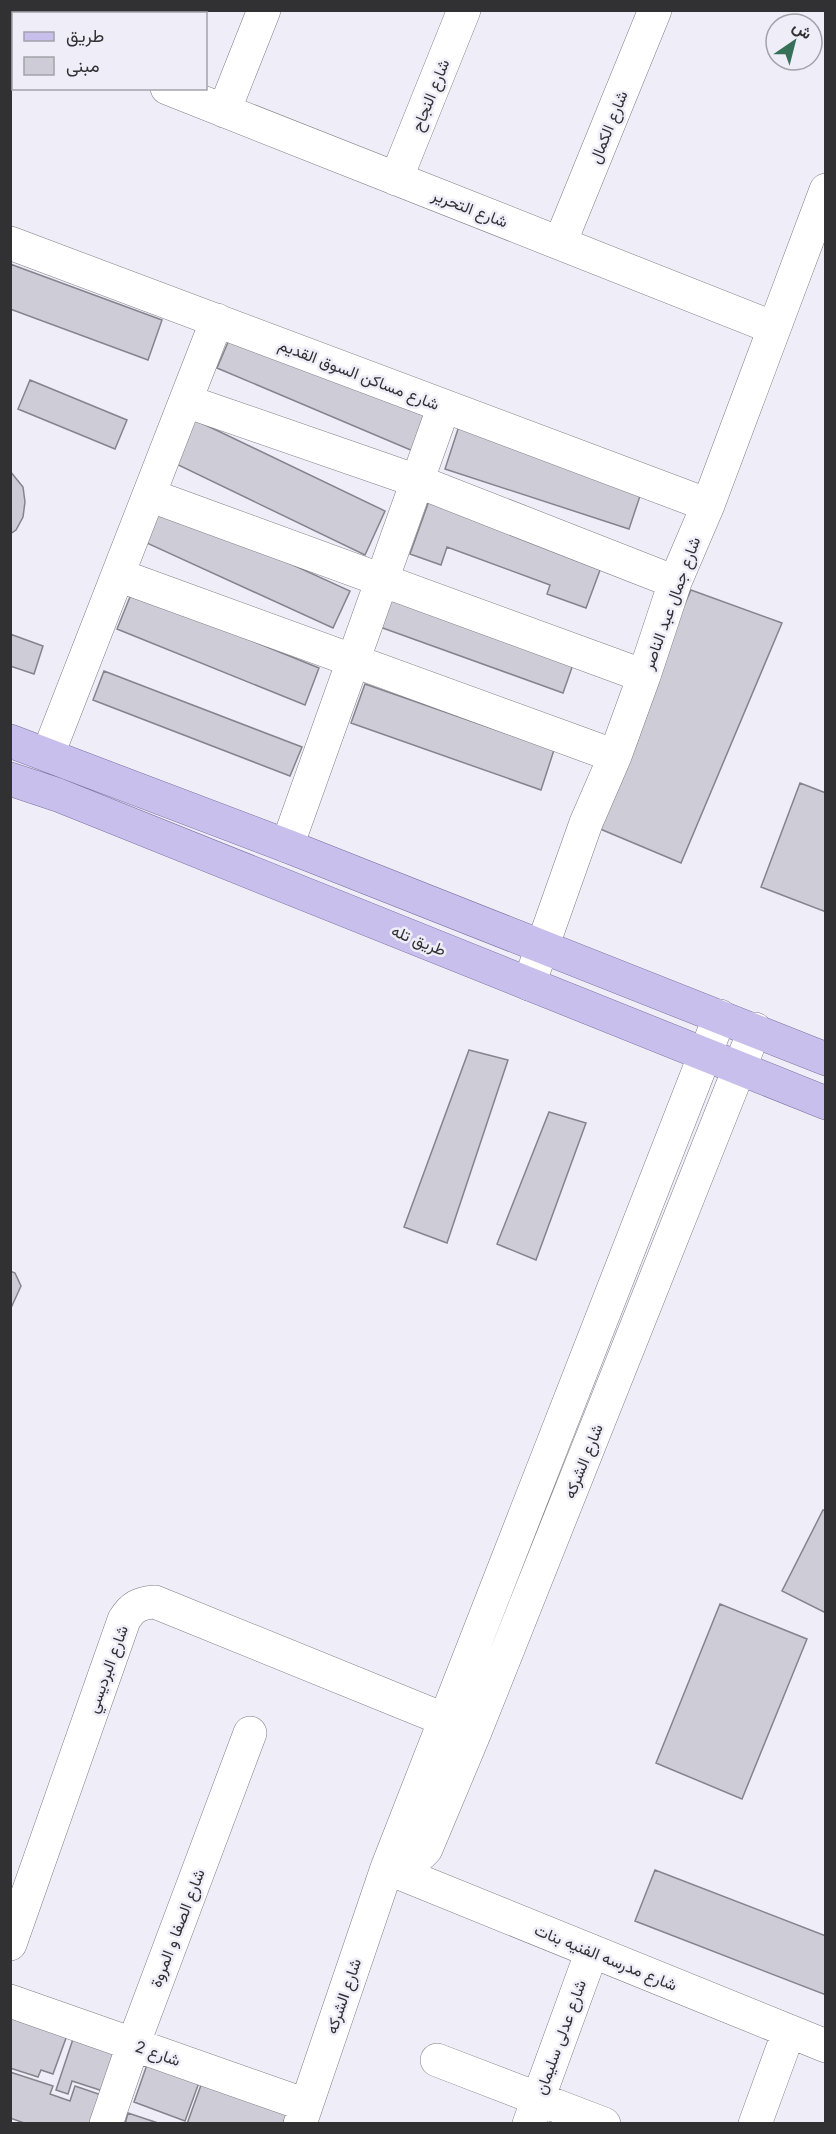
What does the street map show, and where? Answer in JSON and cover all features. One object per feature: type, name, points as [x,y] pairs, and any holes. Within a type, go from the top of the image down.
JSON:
[{"type":"main road","points":[[10,741],[287,846],[755,1029],[825,1059]]},
{"type":"main road","name":"طريق تله","points":[[10,779],[58,795],[825,1103]]},
{"type":"street","points":[[224,111],[264,10]]},
{"type":"street","name":"شارع النجاح","points":[[396,179],[464,10]]},
{"type":"street","name":"شارع الكمال","points":[[561,243],[655,10]]},
{"type":"street","name":"شارع التحرير","points":[[172,90],[774,328]]},
{"type":"street","name":"شارع جمال عبد الناصر","points":[[529,984],[586,823],[615,756],[675,582],[708,505],[825,189]]},
{"type":"street","name":"شارع مساكن السوق القديم","points":[[10,243],[708,505]]},
{"type":"street","points":[[48,754],[217,320]]},
{"type":"street","points":[[186,401],[417,481],[675,582]]},
{"type":"street","points":[[287,846],[444,406]]},
{"type":"street","points":[[149,495],[644,676]]},
{"type":"street","points":[[118,575],[615,756]]},
{"type":"street","name":"شارع الشركه","points":[[303,2114],[387,1868],[720,1016]]},
{"type":"street","name":"شارع الشركه","points":[[387,1868],[401,1867],[415,1861],[426,1849],[475,1732],[755,1029]]},
{"type":"street","name":"شارع البرديسي","points":[[10,1944],[124,1620],[130,1610],[141,1603],[154,1602],[475,1732]]},
{"type":"street","name":"شارع الصفا و المروة","points":[[106,2124],[133,2045],[250,1733]]},
{"type":"street","name":"شارع مدرسه الفنيه بنات","points":[[387,1868],[825,2046]]},
{"type":"street","name":"شارع عدلى سليمان","points":[[534,2110],[592,1951]]},
{"type":"street","name":"شارع 2","points":[[10,2001],[133,2045],[303,2114]]},
{"type":"street","points":[[755,2124],[789,2031]]},
{"type":"street","points":[[437,2060],[534,2110],[604,2124]]},
{"type":"building","points":[[10,264],[162,320],[148,360],[10,309]]},
{"type":"building","points":[[232,333],[428,415],[413,451],[217,368]]},
{"type":"building","points":[[30,380],[127,420],[115,449],[18,409]]},
{"type":"building","points":[[191,418],[385,511],[365,555],[170,461]]},
{"type":"building","points":[[459,426],[643,487],[629,529],[445,469]]},
{"type":"building","points":[[10,471],[23,487],[25,502],[23,517],[16,530],[10,534]]},
{"type":"building","points":[[430,498],[603,562],[586,608],[547,594],[550,585],[447,547],[441,565],[410,554]]},
{"type":"building","points":[[155,502],[350,591],[333,628],[138,539]]},
{"type":"building","points":[[691,590],[782,623],[681,863],[586,823]]},
{"type":"building","points":[[393,591],[576,656],[563,693],[380,627]]},
{"type":"building","points":[[132,592],[319,668],[305,705],[117,629]]},
{"type":"building","points":[[10,634],[43,646],[34,674],[10,666]]},
{"type":"building","points":[[104,671],[302,747],[290,776],[93,700]]},
{"type":"building","points":[[365,684],[554,750],[541,790],[351,723]]},
{"type":"building","points":[[800,783],[826,793],[826,912],[761,887]]},
{"type":"building","points":[[469,1050],[508,1060],[447,1243],[404,1227]]},
{"type":"building","points":[[549,1112],[586,1123],[536,1260],[497,1244]]},
{"type":"building","points":[[10,1271],[15,1273],[21,1286],[11,1308]]},
{"type":"building","points":[[823,1510],[826,1511],[826,1613],[782,1591]]},
{"type":"building","points":[[720,1604],[807,1639],[742,1799],[656,1763]]},
{"type":"building","points":[[655,1870],[826,1936],[826,1995],[635,1921]]},
{"type":"building","points":[[10,2006],[70,2027],[53,2074],[41,2070],[38,2077],[10,2068]]},
{"type":"building","points":[[75,2033],[123,2049],[109,2093],[72,2081],[68,2094],[56,2090]]},
{"type":"building","points":[[149,2059],[201,2077],[185,2121],[134,2102]]},
{"type":"building","points":[[10,2072],[53,2086],[50,2094],[70,2101],[75,2086],[110,2098],[101,2124],[27,2124],[10,2118]]},
{"type":"building","points":[[205,2074],[290,2105],[283,2124],[187,2124]]},
{"type":"building","points":[[128,2113],[161,2124],[125,2124]]}]
